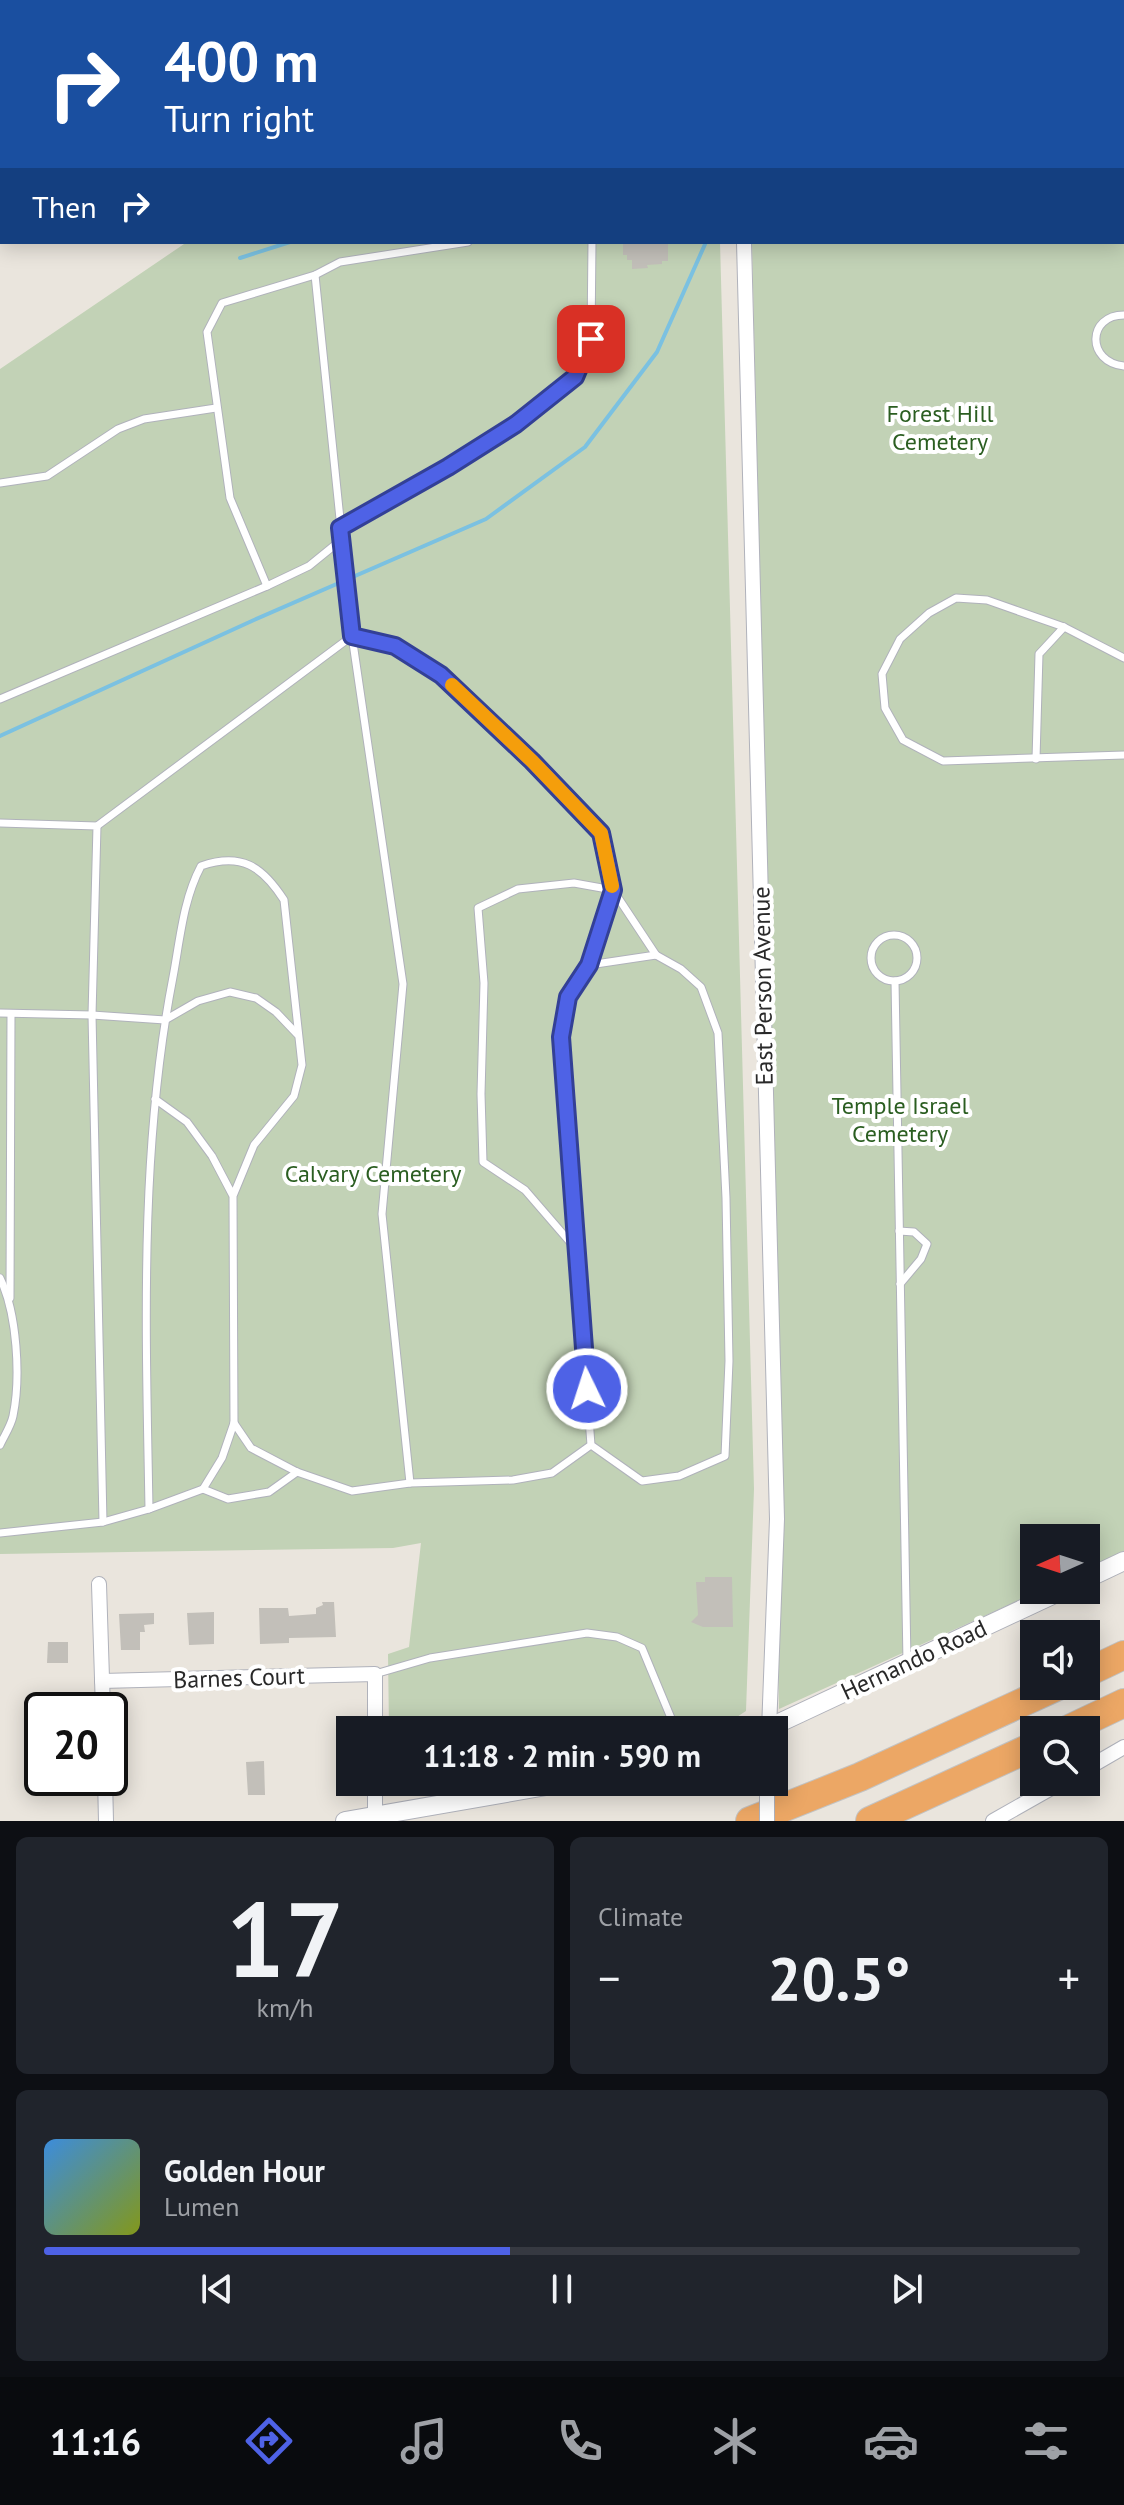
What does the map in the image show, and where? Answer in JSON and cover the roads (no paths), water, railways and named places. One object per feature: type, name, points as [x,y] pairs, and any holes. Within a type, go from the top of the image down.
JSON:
[{"type":"highway","points":[[1100,1666],[1124,1655]]},
{"type":"highway","points":[[750,1821],[860,1777],[1028,1700]]},
{"type":"highway","points":[[1097,1716],[1124,1703]]},
{"type":"highway","points":[[870,1821],[1020,1752]]},
{"type":"street","name":"East Person Avenue","points":[[744,244],[777,1519],[769,1716]]},
{"type":"street","points":[[1100,1572],[1124,1561]]},
{"type":"street","points":[[99,1584],[102,1692]]},
{"type":"street","name":"Hernando Road","points":[[788,1720],[1033,1604]]},
{"type":"street","points":[[375,1674],[375,1716]]},
{"type":"street","name":"Barnes Court","points":[[102,1681],[375,1674]]},
{"type":"street","points":[[1100,1761],[1124,1747]]},
{"type":"street","points":[[105,1796],[106,1821]]},
{"type":"street","points":[[375,1796],[375,1818]]},
{"type":"street","points":[[345,1821],[494,1796]]},
{"type":"street","points":[[767,1796],[767,1821]]},
{"type":"street","points":[[993,1821],[1037,1796]]},
{"type":"lane","points":[[267,586],[230,498],[207,332],[222,303],[315,275],[340,262],[455,244]]},
{"type":"lane","points":[[340,528],[448,467],[516,424],[575,377],[591,339],[592,244]]},
{"type":"lane","points":[[315,275],[347,601],[403,984],[382,1214],[410,1483]]},
{"type":"lane","points":[[1124,315],[1112,316],[1104,321],[1095,339],[1104,359],[1111,364],[1124,366]]},
{"type":"lane","points":[[0,483],[47,476],[118,429],[144,419],[216,408]]},
{"type":"lane","points":[[1,697],[267,586],[309,566],[341,540]]},
{"type":"lane","points":[[1124,658],[1064,627],[987,600],[956,598],[929,613],[900,639],[882,674],[885,708],[903,740],[943,761],[1124,755]]},
{"type":"lane","points":[[1036,759],[1039,654],[1064,627]]},
{"type":"lane","points":[[0,823],[97,826],[352,636],[395,646],[441,675],[532,761],[601,833],[613,890],[656,955],[681,969],[701,987],[718,1033],[726,1198],[729,1361],[725,1456],[679,1476],[642,1481],[591,1445]]},
{"type":"lane","points":[[97,826],[92,1015],[103,1522]]},
{"type":"lane","points":[[0,1533],[103,1522],[149,1509],[203,1489],[222,1458],[234,1423],[233,1196],[254,1145],[294,1096],[302,1065],[284,900],[269,878],[245,863],[223,858],[201,866],[191,886],[165,1020],[155,1099],[147,1272],[149,1509]]},
{"type":"lane","points":[[577,1251],[525,1190],[483,1162],[484,983],[478,908],[518,889],[574,883],[613,890]]},
{"type":"lane","points":[[591,1445],[561,1037],[568,997],[589,965],[613,890]]},
{"type":"lane","points":[[893,934],[911,942],[917,956],[909,975],[895,981],[880,976],[871,962],[871,954],[878,940],[893,934]]},
{"type":"lane","points":[[589,965],[656,955]]},
{"type":"lane","points":[[895,981],[907,1663]]},
{"type":"lane","points":[[0,1013],[165,1020],[198,1001],[230,992],[256,998],[276,1012],[299,1035]]},
{"type":"lane","points":[[0,1445],[13,1418],[16,1356],[10,1298],[11,1014]]},
{"type":"lane","points":[[155,1099],[187,1122],[212,1156],[233,1196]]},
{"type":"lane","points":[[899,1231],[914,1232],[927,1244],[921,1259],[900,1284]]},
{"type":"lane","points":[[0,1278],[10,1298]]},
{"type":"lane","points":[[234,1423],[251,1448],[297,1472],[352,1491],[410,1483],[513,1480],[552,1473],[591,1445]]},
{"type":"lane","points":[[203,1489],[228,1499],[269,1492],[297,1472]]},
{"type":"lane","points":[[375,1674],[430,1658],[587,1633],[617,1637],[642,1648],[670,1716]]},
{"type":"waterway","points":[[240,258],[284,244]]},
{"type":"waterway","points":[[0,736],[486,519],[585,447],[657,352],[705,244]]},
{"type":"park label","name":"Forest Hill Cemetery","points":[[940,428]]},
{"type":"park label","name":"Temple Israel Cemetery","points":[[900,1120]]},
{"type":"park label","name":"Calvary Cemetery","points":[[373,1174]]}]
